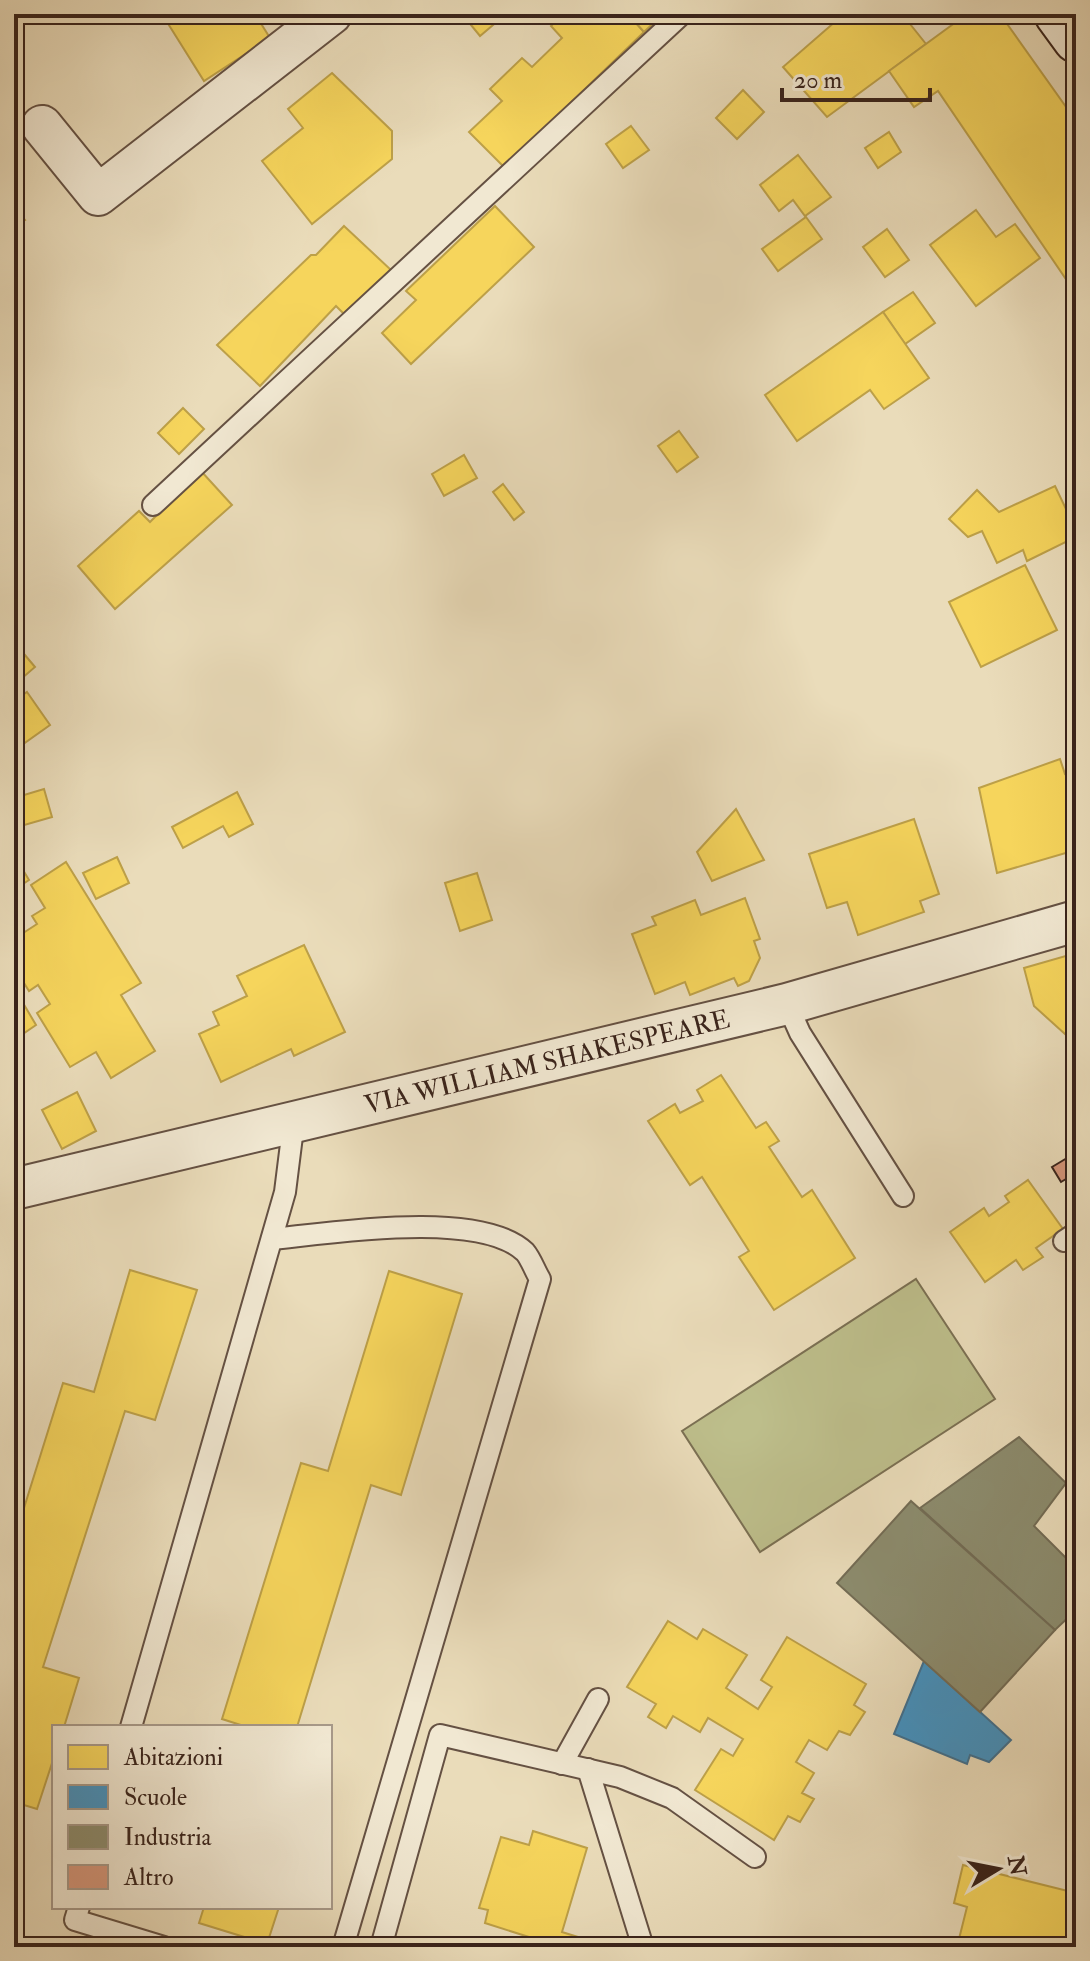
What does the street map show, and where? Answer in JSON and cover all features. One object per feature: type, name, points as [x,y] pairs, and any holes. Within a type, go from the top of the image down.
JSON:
[{"type":"street","points":[[42,126],[98,195],[331,14]]},
{"type":"street","points":[[1057,14],[1076,40]]},
{"type":"street","name":"VIA WILLIAM SHAKESPEARE","points":[[14,1189],[787,1004],[1076,921]]},
{"type":"lane","points":[[153,505],[682,14]]},
{"type":"lane","points":[[787,1004],[800,1033],[903,1196]]},
{"type":"lane","points":[[132,1725],[285,1192],[294,1120]]},
{"type":"lane","points":[[272,1239],[450,1226],[491,1234],[525,1253],[540,1279],[343,1947]]},
{"type":"lane","points":[[562,1764],[598,1699]]},
{"type":"lane","points":[[381,1947],[440,1735],[620,1777],[672,1798],[755,1857]]},
{"type":"lane","points":[[588,1769],[643,1947]]},
{"type":"lane","points":[[78,1909],[75,1920],[164,1947]]},
{"type":"green space","points":[[916,1279],[995,1399],[760,1552],[682,1431]]},
{"type":"building: Abitazioni","points":[[162,14],[255,14],[270,38],[204,81]]},
{"type":"building: Abitazioni","points":[[462,14],[506,14],[480,36]]},
{"type":"building: Abitazioni","points":[[563,14],[628,14],[644,32],[504,167],[469,132],[502,101],[490,89],[522,58],[532,67],[562,38],[551,26]]},
{"type":"building: Abitazioni","points":[[628,14],[663,14],[644,32]]},
{"type":"building: Abitazioni","points":[[844,14],[902,14],[926,44],[827,117],[783,67]]},
{"type":"building: Abitazioni","points":[[967,14],[1000,14],[1076,121],[1076,294],[938,91],[914,107],[889,71]]},
{"type":"building: Abitazioni","points":[[332,73],[392,131],[392,159],[312,224],[262,161],[303,128],[288,109]]},
{"type":"building: Abitazioni","points":[[743,90],[764,112],[737,139],[716,118]]},
{"type":"building: Abitazioni","points":[[631,126],[649,150],[623,168],[606,144]]},
{"type":"building: Abitazioni","points":[[889,132],[901,152],[878,168],[865,148]]},
{"type":"building: Abitazioni","points":[[798,155],[831,197],[805,216],[793,200],[779,211],[760,185]]},
{"type":"building: Abitazioni","points":[[495,206],[534,247],[411,364],[382,333],[416,300],[406,291]]},
{"type":"building: Abitazioni","points":[[14,207],[25,220],[14,227]]},
{"type":"building: Abitazioni","points":[[976,210],[996,237],[1015,224],[1040,258],[976,306],[930,245]]},
{"type":"building: Abitazioni","points":[[806,217],[822,239],[778,271],[762,249]]},
{"type":"building: Abitazioni","points":[[344,226],[391,270],[347,317],[336,306],[260,386],[217,345]]},
{"type":"building: Abitazioni","points":[[887,229],[909,260],[885,277],[863,247]]},
{"type":"building: Abitazioni","points":[[913,292],[935,323],[905,344],[883,312]]},
{"type":"building: Abitazioni","points":[[883,312],[929,378],[884,409],[870,390],[797,441],[765,395]]},
{"type":"building: Abitazioni","points":[[183,408],[204,429],[179,454],[158,433]]},
{"type":"building: Abitazioni","points":[[679,431],[698,457],[677,472],[658,446]]},
{"type":"building: Abitazioni","points":[[464,455],[477,478],[444,496],[432,474]]},
{"type":"building: Abitazioni","points":[[201,471],[232,505],[115,609],[78,566],[139,511],[150,522]]},
{"type":"building: Abitazioni","points":[[503,484],[524,512],[514,520],[493,492]]},
{"type":"building: Abitazioni","points":[[1055,486],[1076,530],[1076,537],[1027,561],[1023,550],[997,563],[982,531],[968,537],[949,519],[977,490],[999,512]]},
{"type":"building: Abitazioni","points":[[1025,565],[1057,630],[981,667],[949,602]]},
{"type":"building: Abitazioni","points":[[14,642],[35,667],[14,685]]},
{"type":"building: Abitazioni","points":[[27,692],[50,725],[19,747],[14,739],[14,701]]},
{"type":"building: Abitazioni","points":[[1060,759],[1065,774],[1076,771],[1076,850],[997,873],[979,788]]},
{"type":"building: Abitazioni","points":[[44,789],[52,817],[14,828],[14,798]]},
{"type":"building: Abitazioni","points":[[237,792],[253,824],[229,837],[223,826],[183,848],[172,827]]},
{"type":"building: Abitazioni","points":[[736,809],[764,860],[712,881],[697,852]]},
{"type":"building: Abitazioni","points":[[914,819],[939,894],[920,901],[924,912],[858,935],[847,902],[827,908],[809,854]]},
{"type":"building: Abitazioni","points":[[14,855],[29,880],[14,890]]},
{"type":"building: Abitazioni","points":[[117,857],[129,883],[96,899],[83,873]]},
{"type":"building: Abitazioni","points":[[66,862],[141,983],[121,995],[155,1051],[111,1078],[96,1052],[70,1067],[37,1013],[50,1004],[38,985],[29,991],[14,967],[14,939],[37,924],[32,916],[45,908],[31,885]]},
{"type":"building: Abitazioni","points":[[477,873],[492,920],[460,931],[445,883]]},
{"type":"building: Abitazioni","points":[[745,898],[760,939],[754,941],[760,958],[749,981],[738,986],[734,978],[690,995],[685,982],[655,994],[632,934],[656,925],[652,917],[695,900],[701,915]]},
{"type":"building: Abitazioni","points":[[304,945],[345,1032],[294,1056],[291,1049],[221,1082],[199,1034],[219,1025],[213,1012],[247,996],[237,976]]},
{"type":"building: Abitazioni","points":[[1076,953],[1076,1044],[1034,1006],[1024,968]]},
{"type":"building: Abitazioni","points":[[14,992],[36,1025],[14,1040]]},
{"type":"building: Abitazioni","points":[[721,1075],[756,1128],[766,1122],[779,1141],[769,1147],[802,1197],[812,1190],[855,1258],[774,1310],[739,1257],[749,1251],[702,1177],[690,1185],[648,1121],[675,1104],[680,1113],[703,1101],[697,1090]]},
{"type":"building: Abitazioni","points":[[77,1092],[96,1131],[62,1149],[42,1110]]},
{"type":"building: Abitazioni","points":[[1028,1180],[1063,1229],[1036,1248],[1043,1257],[1023,1270],[1016,1260],[985,1282],[950,1232],[984,1208],[989,1216],[1009,1202],[1005,1196]]},
{"type":"building: Abitazioni","points":[[130,1270],[197,1290],[155,1420],[125,1411],[43,1667],[79,1678],[65,1725],[52,1725],[52,1763],[37,1809],[14,1802],[14,1540],[63,1383],[94,1392]]},
{"type":"building: Abitazioni","points":[[389,1271],[462,1294],[401,1495],[371,1485],[298,1725],[241,1725],[222,1719],[301,1463],[328,1471]]},
{"type":"building: Abitazioni","points":[[668,1621],[697,1639],[703,1629],[747,1655],[726,1688],[758,1709],[772,1687],[761,1680],[787,1637],[866,1684],[854,1705],[865,1712],[850,1735],[839,1731],[827,1750],[809,1740],[796,1762],[814,1773],[802,1793],[814,1799],[800,1822],[788,1816],[774,1840],[695,1790],[721,1749],[733,1756],[743,1739],[708,1718],[700,1732],[673,1716],[666,1728],[648,1717],[656,1704],[627,1687]]},
{"type":"building: Abitazioni","points":[[533,1831],[587,1848],[562,1932],[610,1947],[530,1947],[532,1938],[485,1923],[488,1910],[479,1908],[501,1837],[529,1845]]},
{"type":"building: Abitazioni","points":[[963,1865],[1076,1893],[1076,1947],[957,1947],[967,1907],[954,1903]]},
{"type":"building: Abitazioni","points":[[203,1909],[278,1909],[267,1944],[199,1923]]},
{"type":"building: Scuole","points":[[924,1661],[1011,1740],[989,1762],[970,1755],[967,1764],[894,1734]]},
{"type":"building: Industria","points":[[1019,1437],[1066,1483],[1034,1526],[1076,1568],[1076,1610],[1055,1630],[920,1508]]},
{"type":"building: Industria","points":[[911,1501],[1055,1630],[980,1712],[837,1583]]},
{"type":"building: Altro","points":[[1067,1158],[1076,1173],[1061,1182],[1052,1167]]}]
